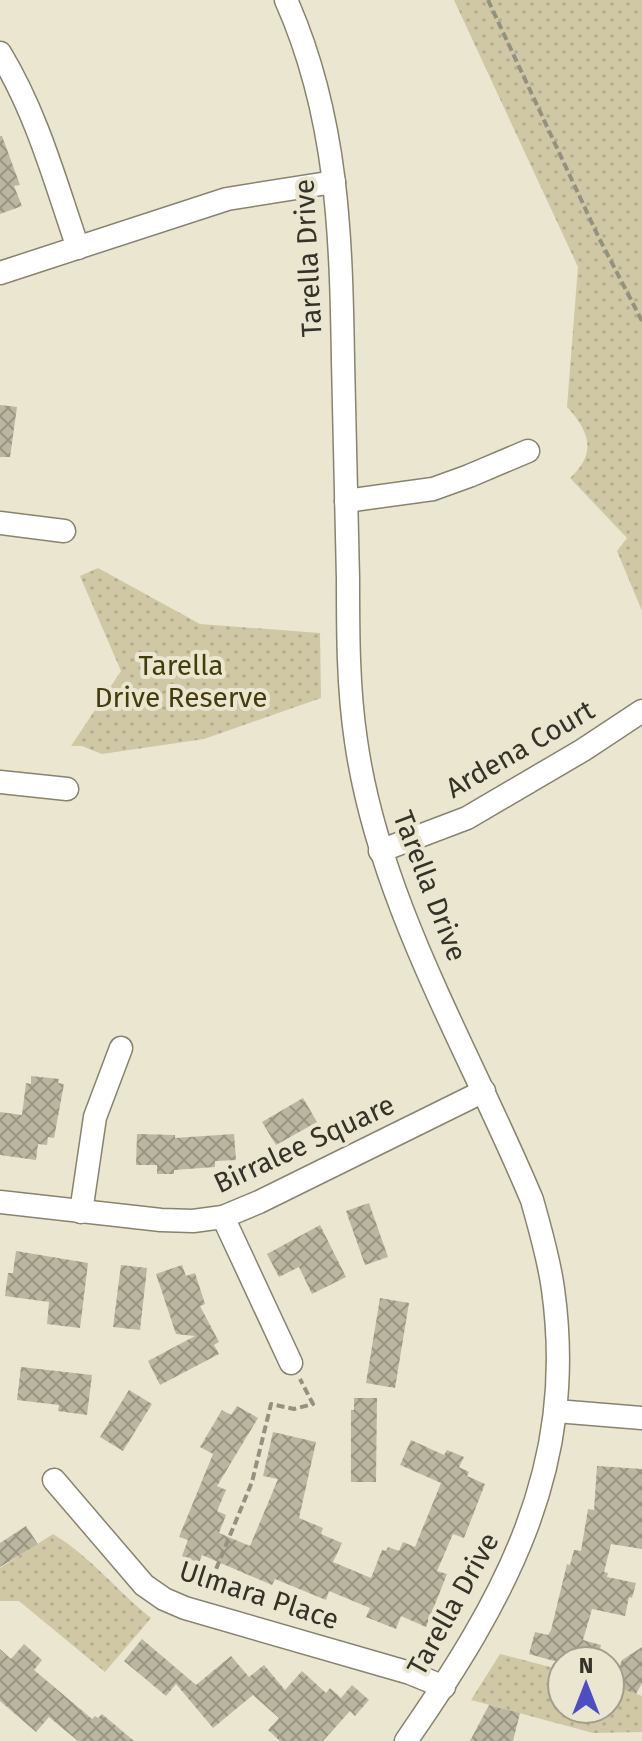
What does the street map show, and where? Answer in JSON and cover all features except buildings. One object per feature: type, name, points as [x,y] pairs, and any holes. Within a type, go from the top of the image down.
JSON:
[{"type":"street","name":"Tarella Drive","points":[[286,0],[319,96],[329,138],[334,182],[343,327],[349,653],[355,739],[364,791],[380,851],[406,918],[532,1200],[546,1250],[558,1326],[556,1411],[549,1458],[524,1538],[487,1617],[406,1741]]},
{"type":"street","points":[[0,53],[41,132],[78,248]]},
{"type":"street","points":[[0,273],[227,199],[334,182]]},
{"type":"street","points":[[346,501],[433,489],[528,451]]},
{"type":"street","points":[[0,523],[64,531]]},
{"type":"street","name":"Ardena Court","points":[[380,851],[467,818],[583,750],[642,711]]},
{"type":"street","points":[[0,782],[67,789]]},
{"type":"street","points":[[81,1212],[95,1117],[121,1048]]},
{"type":"street","name":"Birralee Square","points":[[0,1202],[161,1220],[193,1221],[223,1217],[484,1091]]},
{"type":"street","points":[[223,1217],[291,1363]]},
{"type":"street","points":[[556,1411],[642,1418]]},
{"type":"street","name":"Ulmara Place","points":[[54,1480],[144,1585],[164,1599],[410,1673],[444,1687]]},
{"type":"path","points":[[488,0],[598,236],[642,321]]},
{"type":"path","points":[[213,1616],[219,1595],[206,1591],[252,1482],[271,1404],[294,1409],[313,1404],[291,1363]]},
{"type":"green space","points":[[454,0],[642,0],[642,611],[617,551],[627,538],[570,478],[579,469],[587,451],[581,425],[567,407],[578,267]]},
{"type":"green space","name":"Tarella Drive Reserve","points":[[98,568],[200,624],[320,633],[321,698],[204,739],[102,754],[82,746],[71,746],[121,671],[80,576]]},
{"type":"green space","points":[[53,1534],[80,1553],[151,1618],[105,1672],[19,1601],[0,1601],[0,1568]]},
{"type":"green space","points":[[500,1654],[546,1666],[546,1720],[471,1700]]},
{"type":"green space","points":[[626,1690],[642,1696],[642,1732],[593,1733],[563,1725],[626,1725]]}]
